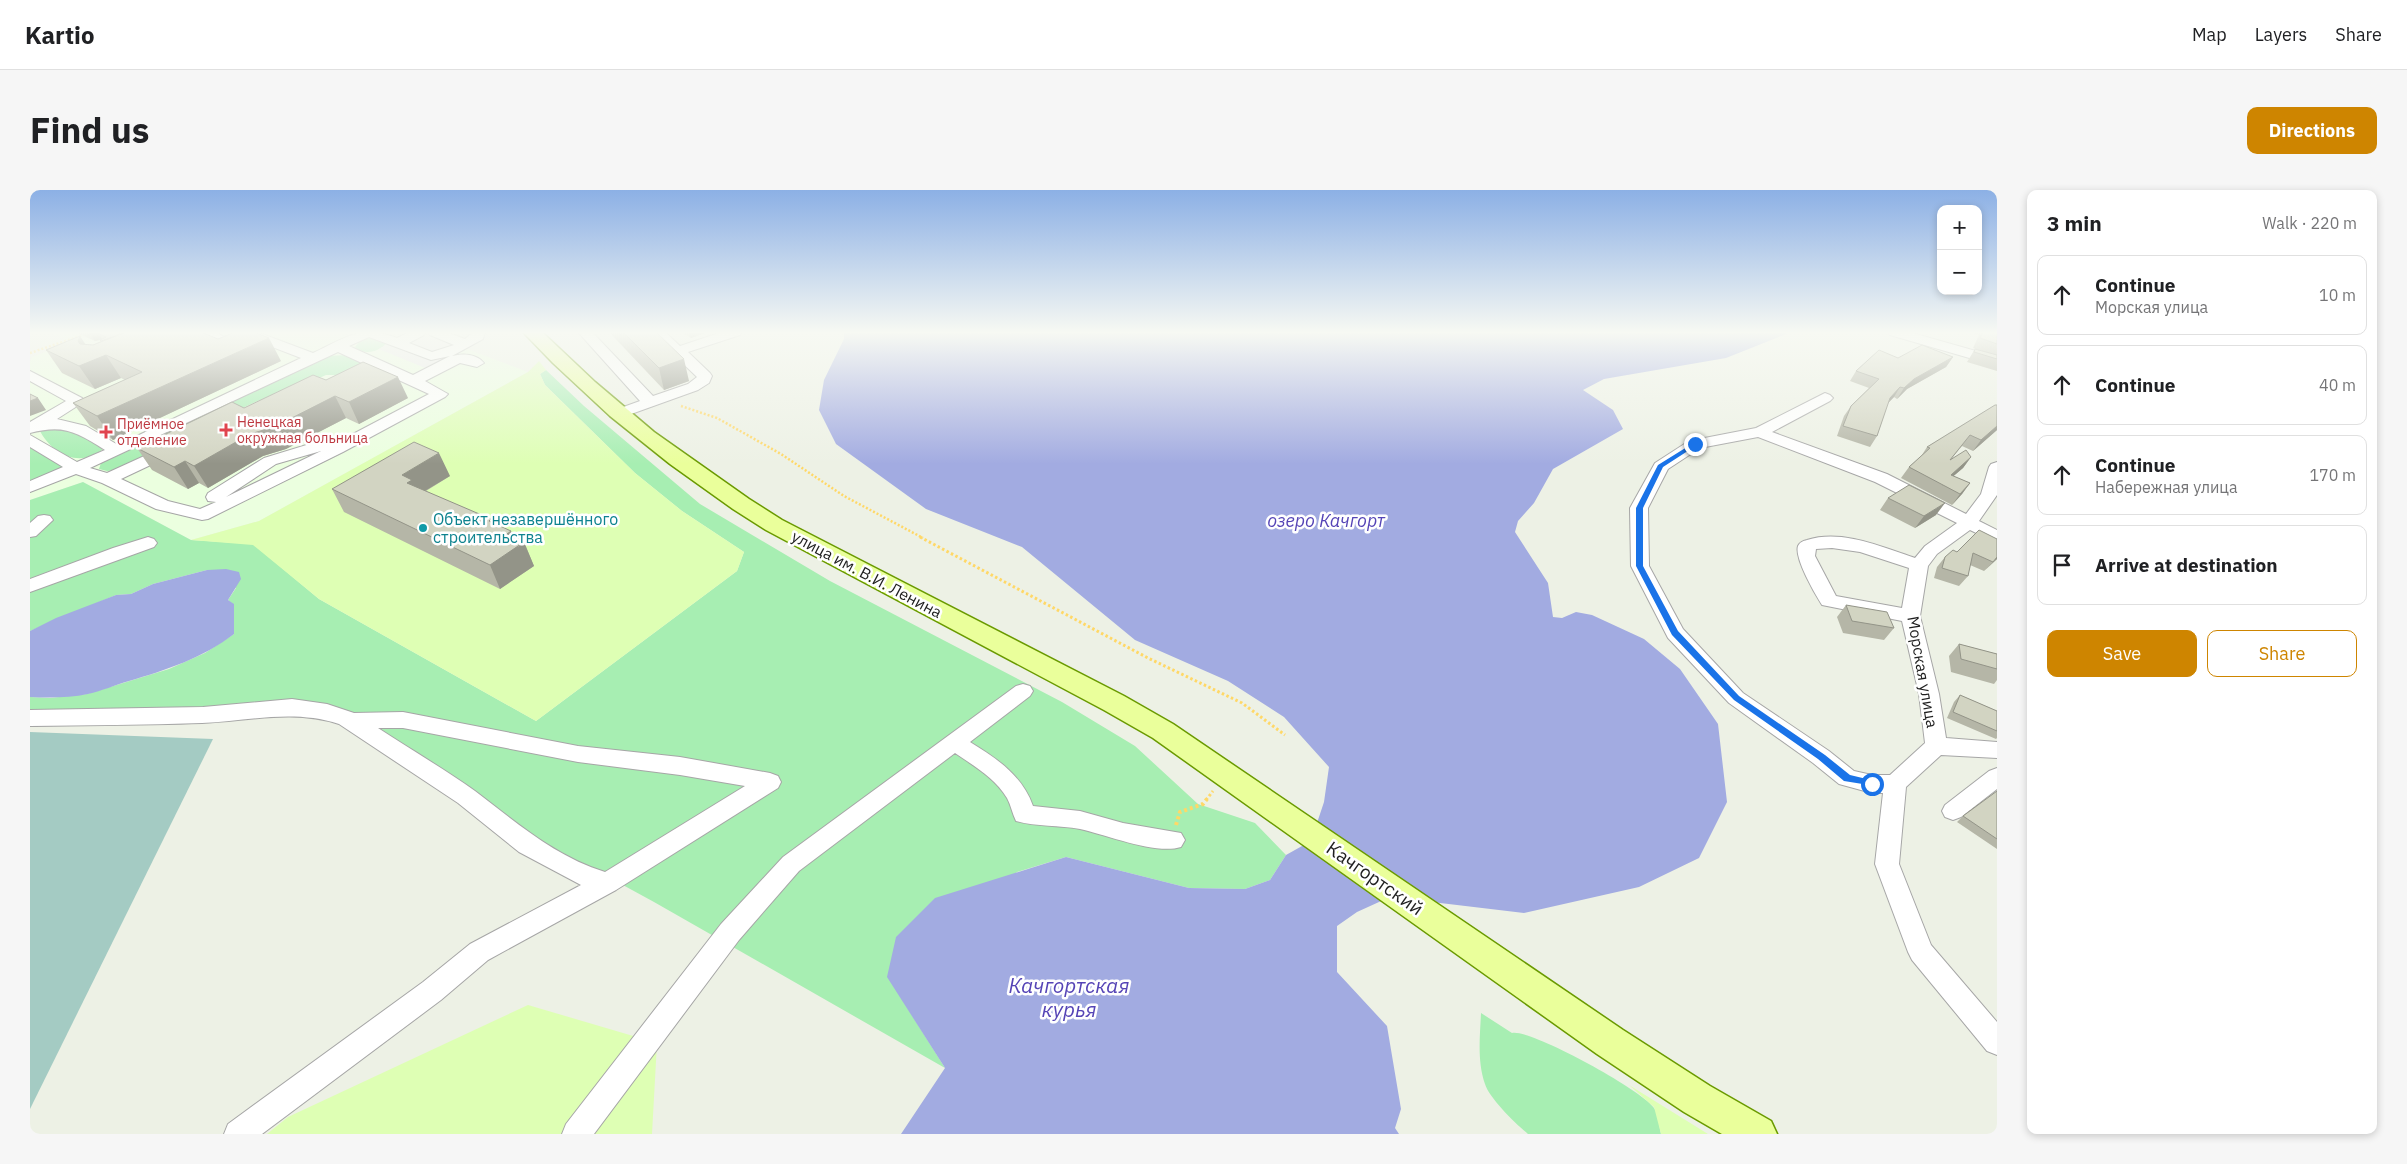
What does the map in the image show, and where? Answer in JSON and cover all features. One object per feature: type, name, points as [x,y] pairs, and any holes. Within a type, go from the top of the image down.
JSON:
[{"type":"main road","name":"улица им. В.И. Ленина","points":[[580,376],[645,436],[714,488],[774,525],[1114,702],[1164,731],[1224,781]]},
{"type":"main road","name":"Качгортский","points":[[1224,781],[1520,978],[1610,1042],[1698,1099],[1758,1134]]},
{"type":"street","points":[[30,428],[77,401],[32,376]]},
{"type":"street","points":[[30,487],[116,451],[274,376]]},
{"type":"street","points":[[30,440],[76,469],[108,479],[162,506],[186,512],[227,490],[245,476],[270,461],[369,432],[440,394],[403,376]]},
{"type":"street","points":[[413,381],[423,376]]},
{"type":"street","points":[[626,376],[650,402]]},
{"type":"street","points":[[620,413],[693,387],[704,380],[705,376]]},
{"type":"street","points":[[1825,398],[1760,432],[1695,444],[1661,466],[1639,508],[1640,566],[1675,633],[1736,698],[1821,757],[1847,778],[1872,784],[1895,784],[1887,864],[1921,952],[1997,1042]]},
{"type":"street","points":[[30,428],[55,422],[70,424],[116,451]]},
{"type":"street","points":[[1760,432],[1882,479],[1946,509],[1969,524],[1997,537]]},
{"type":"street","points":[[108,479],[180,445]]},
{"type":"street","points":[[1910,616],[1829,602],[1806,556],[1807,546],[1814,542],[1840,543],[1919,565],[1931,550],[1969,524],[1989,494],[1997,467]]},
{"type":"street","points":[[30,532],[44,520]]},
{"type":"street","points":[[30,586],[148,543]]},
{"type":"street","name":"Морская улица","points":[[1895,784],[1936,746],[1929,694],[1910,616],[1919,565]]},
{"type":"street","points":[[576,1134],[730,932],[791,864],[1023,692]]},
{"type":"street","points":[[30,718],[204,715],[292,707],[328,712],[350,721],[466,797],[527,845],[582,875],[608,883]]},
{"type":"street","points":[[238,1134],[432,991],[479,952],[608,883],[770,782],[680,766],[578,754],[403,720],[350,721]]},
{"type":"street","points":[[954,742],[998,770],[1020,796],[1024,814],[1080,820],[1122,832],[1173,840]]},
{"type":"street","points":[[1936,746],[1997,750]]},
{"type":"street","points":[[1953,811],[1997,777]]},
{"type":"path","points":[[650,402],[681,406],[717,418],[781,454],[861,505],[992,573],[1148,658],[1242,703],[1285,735]]},
{"type":"path","points":[[1173,840],[1180,812],[1203,804],[1224,781]]},
{"type":"shaded area","name":"Ненецкая окружная больница","points":[[30,376],[521,376],[259,521],[191,540],[83,482],[30,500]]},
{"type":"shaded area","points":[[285,376],[324,376],[275,398],[260,400],[227,415],[215,409]]},
{"type":"shaded area","points":[[541,376],[552,376],[584,406],[700,504],[830,581],[1062,702],[1135,746],[1198,804],[1255,823],[1286,855],[1270,880],[1245,889],[1189,888],[1066,857],[1017,872],[888,977],[945,1068],[654,902],[588,866],[546,847],[329,705],[120,713],[81,709],[30,713],[30,697],[50,698],[87,694],[169,669],[205,653],[234,634],[234,605],[228,600],[236,588],[207,570],[153,584],[131,594],[116,595],[30,631],[30,500],[83,482],[191,540],[253,544],[319,599],[536,721],[737,571],[744,552],[682,511],[635,473],[545,385]]},
{"type":"shaded area","points":[[203,413],[216,420],[116,470],[107,471],[99,469],[101,463]]},
{"type":"shaded area","points":[[63,425],[102,447],[102,450],[84,458],[75,458],[59,452],[45,439],[40,431]]},
{"type":"shaded area","points":[[30,446],[64,468],[30,482]]},
{"type":"shaded area","points":[[30,732],[213,739],[30,1109]]},
{"type":"shaded area","points":[[1481,1013],[1512,1033],[1523,1034],[1562,1050],[1630,1088],[1654,1108],[1658,1117],[1661,1134],[1528,1134],[1497,1103],[1485,1084],[1480,1057]]},
{"type":"sand","points":[[521,376],[541,376],[545,385],[635,473],[682,511],[744,552],[737,571],[536,721],[319,599],[253,545],[191,540],[259,521]]},
{"type":"sand","points":[[528,1005],[657,1043],[652,1134],[267,1134],[288,1117]]},
{"type":"sand","points":[[1629,1085],[1708,1134],[1661,1134],[1654,1107]]},
{"type":"water","name":"озеро Качгорт","points":[[826,376],[1621,376],[1604,379],[1583,390],[1613,410],[1623,429],[1553,469],[1534,503],[1518,521],[1515,532],[1548,583],[1553,617],[1562,618],[1576,612],[1592,615],[1644,639],[1680,669],[1718,724],[1727,802],[1699,858],[1639,887],[1524,913],[1390,897],[1357,912],[1337,926],[1337,972],[1387,1026],[1401,1109],[1395,1128],[1399,1134],[901,1134],[945,1068],[887,977],[896,937],[935,898],[1066,857],[1189,888],[1245,889],[1270,880],[1286,855],[1311,841],[1324,802],[1329,767],[1284,717],[1228,681],[1135,640],[1022,547],[926,509],[836,444],[819,410]]},
{"type":"water","points":[[226,569],[239,572],[241,579],[228,600],[234,604],[234,634],[210,650],[170,668],[93,693],[52,698],[30,697],[30,631],[56,618],[116,595],[131,594],[153,584],[207,570]]},
{"type":"building","points":[[133,376],[185,376],[97,416],[73,403]]},
{"type":"building","points":[[311,376],[326,380],[334,376],[398,377],[349,402],[335,396],[274,427],[250,434],[194,466],[185,461],[174,467],[137,448],[232,402],[244,408]]},
{"type":"building","points":[[1871,376],[1919,376],[1904,388],[1900,387],[1890,398],[1877,436],[1843,426],[1851,406],[1879,379]]},
{"type":"building","points":[[30,394],[38,398],[30,401]]},
{"type":"building","points":[[1997,405],[1997,426],[1981,440],[1970,435],[1950,460],[1966,450],[1971,457],[1951,475],[1970,483],[1960,494],[1909,467],[1930,448],[1927,447]]},
{"type":"building","points":[[414,442],[439,453],[402,475],[412,480],[407,483],[491,519],[489,521],[511,531],[507,534],[524,542],[490,565],[332,489]]},
{"type":"building","points":[[1909,485],[1945,503],[1924,516],[1888,498]]},
{"type":"building","points":[[1979,530],[1997,539],[1997,557],[1993,562],[1973,553],[1968,576],[1942,568],[1945,557],[1953,550],[1957,552]]},
{"type":"building","points":[[1846,605],[1887,612],[1894,628],[1852,621]]},
{"type":"building","points":[[1959,644],[1997,654],[1997,669],[1961,659]]},
{"type":"building","points":[[1960,695],[1997,711],[1997,731],[1953,712]]},
{"type":"building","points":[[1997,791],[1997,839],[1963,816]]},
{"type":"place","name":"Ненецкая окружная больница","points":[[226,430]]},
{"type":"place","name":"Приёмное отделение","points":[[106,432]]},
{"type":"place","name":"Объект незавершённого строительства","points":[[423,528]]},
{"type":"route","points":[[1695,444],[1661,466],[1639,508],[1640,566],[1675,633],[1736,698],[1821,757],[1847,778],[1872,784]]},
{"type":"water label","name":"Качгортская курья","points":[[1069,998]]}]
